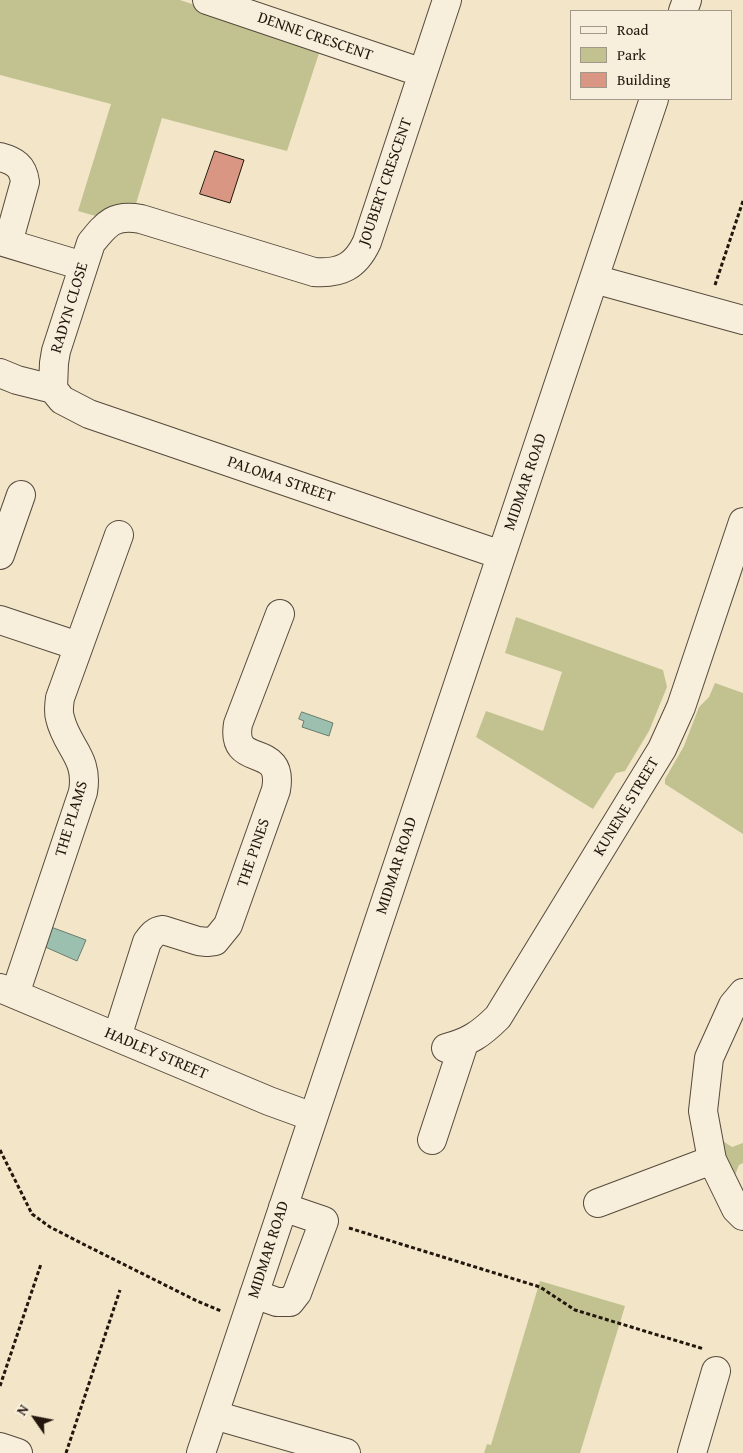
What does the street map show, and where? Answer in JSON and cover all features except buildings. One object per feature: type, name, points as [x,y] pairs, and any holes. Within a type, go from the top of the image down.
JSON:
[{"type":"street","name":"DENNE CRESCENT","points":[[207,0],[423,73]]},
{"type":"street","name":"JOUBERT CRESCENT","points":[[111,222],[125,216],[141,219],[314,272],[327,273],[339,271],[350,265],[357,259],[367,242],[447,0]]},
{"type":"street","name":"MIDMAR ROAD","points":[[201,1453],[654,100]]},
{"type":"street","points":[[0,157],[12,160],[20,167],[24,174],[25,182],[4,242],[83,266]]},
{"type":"street","name":"RADYN CLOSE","points":[[58,394],[54,363],[56,351],[91,243],[111,222]]},
{"type":"street","points":[[594,279],[743,320]]},
{"type":"street","name":"PALOMA STREET","points":[[0,373],[58,394],[89,414],[501,555]]},
{"type":"street","points":[[0,556],[21,495]]},
{"type":"street","name":"KUNENE STREET","points":[[432,1140],[455,1045],[486,1029],[498,1017],[662,749],[681,707],[743,522]]},
{"type":"street","name":"THE PLAMS","points":[[7,991],[83,792],[86,778],[82,763],[60,719],[60,698],[119,535]]},
{"type":"street","name":"THE PINES","points":[[118,1037],[147,942],[152,935],[163,930],[198,941],[215,941],[228,925],[276,790],[278,779],[277,770],[272,763],[250,753],[242,747],[238,741],[237,733],[238,724],[280,614]]},
{"type":"street","points":[[0,620],[78,646]]},
{"type":"street","name":"HADLEY STREET","points":[[7,991],[314,1117]]},
{"type":"street","points":[[743,993],[733,1005],[709,1058],[703,1111],[712,1160],[736,1209],[743,1216]]},
{"type":"street","points":[[598,1203],[712,1160]]},
{"type":"street","points":[[254,1294],[277,1302],[290,1302],[297,1293],[324,1221],[283,1206]]},
{"type":"street","points":[[692,1453],[711,1360]]},
{"type":"street","points":[[214,1415],[346,1453]]},
{"type":"street","points":[[0,1447],[18,1453]]},
{"type":"path","points":[[707,310],[743,201]]},
{"type":"path","points":[[0,1150],[32,1214],[50,1227],[197,1301],[245,1321]]},
{"type":"path","points":[[324,1221],[540,1287],[575,1310],[711,1360]]},
{"type":"path","points":[[0,1386],[41,1264]]},
{"type":"path","points":[[66,1453],[120,1290]]},
{"type":"green space","points":[[0,0],[180,0],[321,47],[287,151],[162,118],[135,207],[99,217],[78,211],[111,104],[0,75]]},
{"type":"green space","points":[[516,617],[663,670],[667,687],[649,731],[625,771],[616,773],[593,809],[476,737],[486,711],[543,731],[562,672],[505,653]]},
{"type":"green space","points":[[715,683],[743,693],[743,834],[665,784],[665,779],[684,746],[699,707],[709,697]]},
{"type":"green space","points":[[723,1141],[732,1147],[743,1143],[743,1163],[739,1165],[735,1175],[728,1177],[717,1143]]},
{"type":"green space","points":[[540,1281],[625,1306],[580,1453],[484,1453],[487,1444],[491,1445]]},
{"type":"shaded area","points":[[302,712],[333,723],[329,736],[302,727],[304,721],[299,719]]},
{"type":"shaded area","points":[[51,927],[86,940],[77,961],[43,946]]}]
